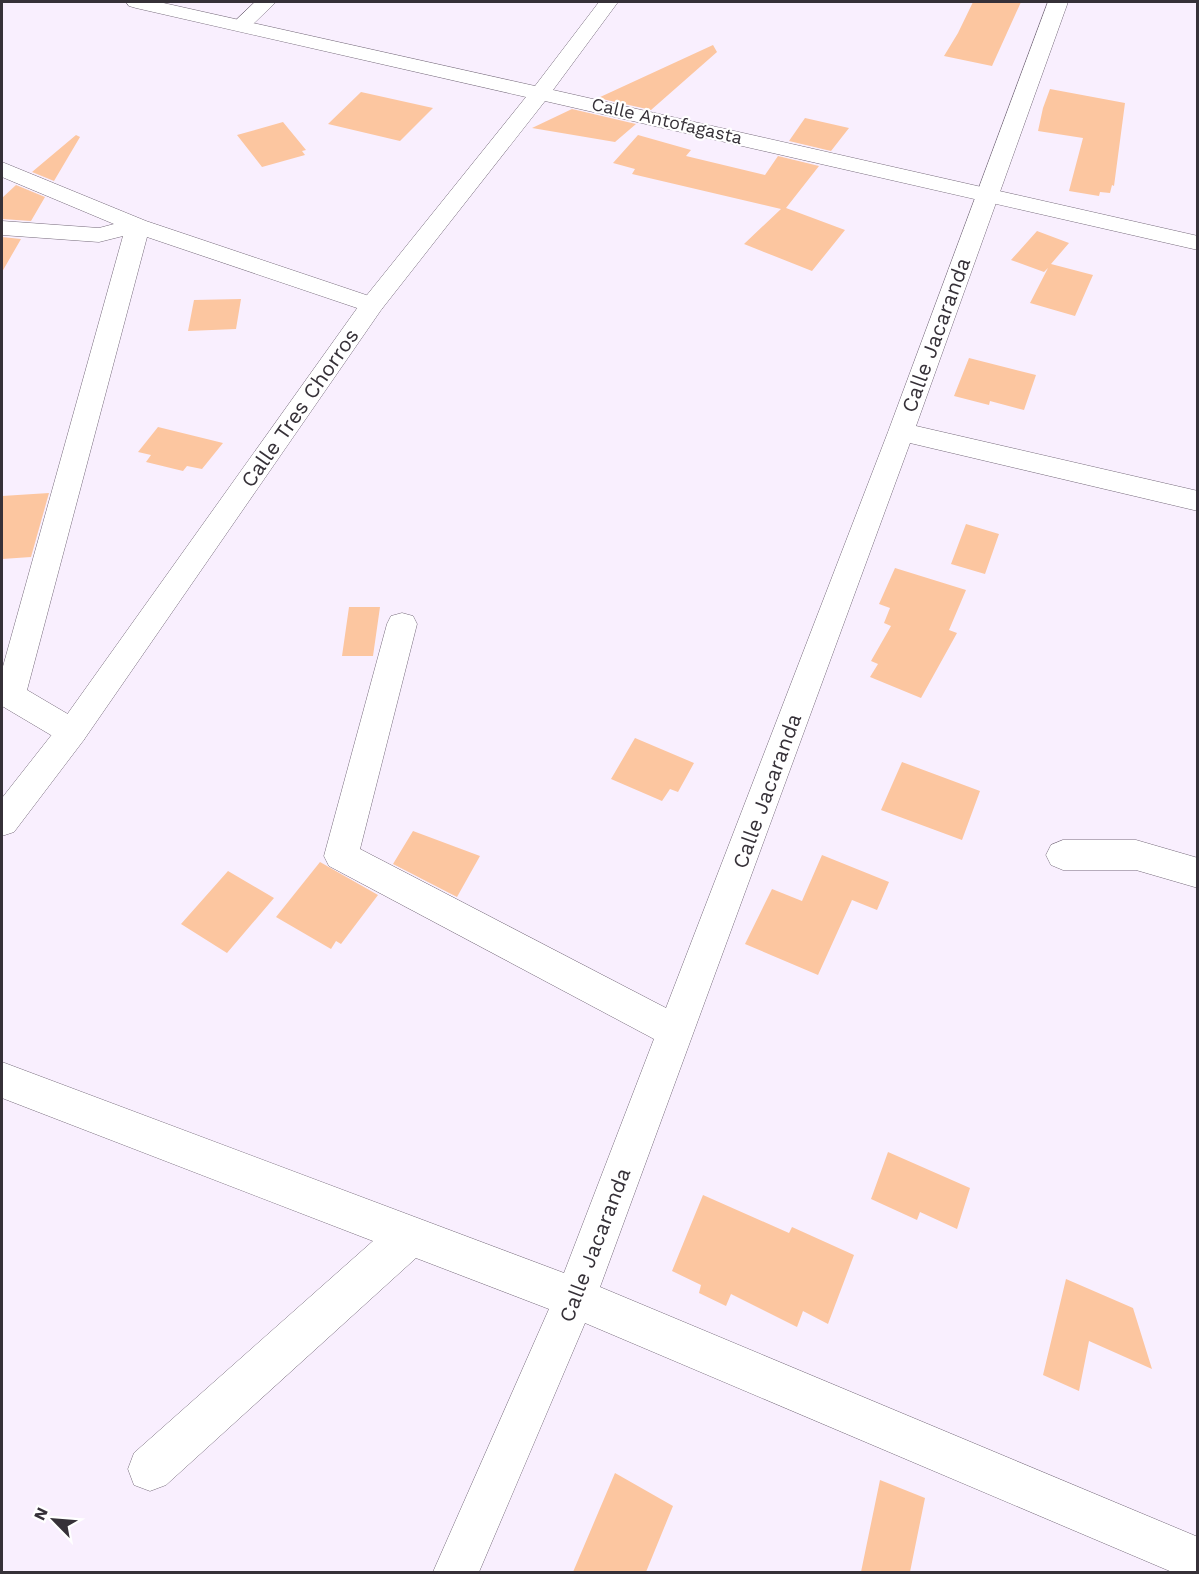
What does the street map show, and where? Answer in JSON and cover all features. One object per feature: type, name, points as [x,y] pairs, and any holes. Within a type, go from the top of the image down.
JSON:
[{"type":"street","name":"Calle Antofagasta","points":[[136,2],[242,24],[1197,243]]},
{"type":"street","points":[[242,24],[266,2]]},
{"type":"street","name":"Calle Tres Chorros","points":[[2,822],[72,732],[372,305],[541,92],[609,2]]},
{"type":"street","name":"Calle Jacaranda","points":[[456,1572],[576,1298],[901,432],[1058,2]]},
{"type":"street","points":[[2,170],[138,226],[372,305]]},
{"type":"street","points":[[2,228],[99,236],[138,226]]},
{"type":"street","points":[[72,732],[6,694],[138,226]]},
{"type":"street","points":[[901,432],[1197,501]]},
{"type":"street","points":[[402,624],[341,856],[676,1032]]},
{"type":"street","points":[[1062,855],[1136,855],[1197,873]]},
{"type":"street","points":[[2,1080],[576,1298],[1188,1562]]},
{"type":"street","points":[[150,1469],[411,1235]]},
{"type":"building","points":[[973,2],[1021,2],[992,66],[944,56]]},
{"type":"building","points":[[713,45],[717,52],[651,110],[598,98]]},
{"type":"building","points":[[1050,89],[1125,103],[1114,186],[1112,185],[1110,193],[1100,192],[1099,196],[1069,191],[1083,138],[1038,131]]},
{"type":"building","points":[[361,92],[433,108],[400,141],[328,124]]},
{"type":"building","points":[[572,109],[636,124],[615,142],[532,128]]},
{"type":"building","points":[[805,118],[849,128],[831,151],[789,141]]},
{"type":"building","points":[[283,122],[306,150],[302,151],[305,155],[262,167],[237,135]]},
{"type":"building","points":[[76,135],[80,137],[54,181],[32,172]]},
{"type":"building","points":[[638,135],[691,150],[686,156],[765,175],[778,156],[819,166],[786,208],[845,230],[812,271],[744,244],[781,209],[632,174],[635,169],[613,163]]},
{"type":"building","points":[[16,185],[45,197],[31,221],[2,219],[2,198]]},
{"type":"building","points":[[1037,231],[1069,243],[1051,264],[1093,275],[1075,316],[1030,303],[1048,268],[1044,272],[1011,260]]},
{"type":"building","points":[[2,237],[21,239],[2,272]]},
{"type":"building","points":[[241,299],[236,329],[188,331],[194,300]]},
{"type":"building","points":[[969,358],[1036,375],[1024,410],[990,401],[989,405],[954,396]]},
{"type":"building","points":[[158,427],[223,443],[202,469],[187,466],[183,471],[146,462],[151,455],[138,452]]},
{"type":"building","points":[[49,493],[31,557],[2,559],[2,496]]},
{"type":"building","points":[[966,524],[999,534],[985,574],[951,564]]},
{"type":"building","points":[[895,568],[966,590],[949,630],[957,633],[921,698],[870,677],[878,664],[871,661],[891,626],[884,623],[890,608],[879,604]]},
{"type":"building","points":[[349,607],[380,607],[373,656],[342,656]]},
{"type":"building","points":[[635,738],[694,763],[678,792],[670,789],[662,801],[611,779]]},
{"type":"building","points":[[902,762],[980,791],[962,840],[881,810]]},
{"type":"building","points":[[413,831],[480,856],[457,897],[393,864]]},
{"type":"building","points":[[822,855],[889,882],[877,910],[852,900],[818,975],[745,944],[772,889],[802,901]]},
{"type":"building","points":[[320,862],[378,895],[341,944],[336,941],[331,949],[276,917]]},
{"type":"building","points":[[228,871],[274,898],[227,953],[181,924]]},
{"type":"building","points":[[888,1152],[970,1188],[957,1229],[920,1212],[917,1220],[871,1199]]},
{"type":"building","points":[[703,1195],[789,1233],[792,1227],[854,1255],[828,1324],[803,1311],[797,1327],[731,1294],[726,1306],[699,1293],[701,1285],[672,1271]]},
{"type":"building","points":[[1066,1279],[1133,1308],[1152,1369],[1089,1341],[1079,1391],[1043,1375]]},
{"type":"building","points":[[615,1473],[673,1506],[646,1572],[573,1572]]},
{"type":"building","points":[[880,1480],[925,1498],[910,1572],[861,1572]]}]
